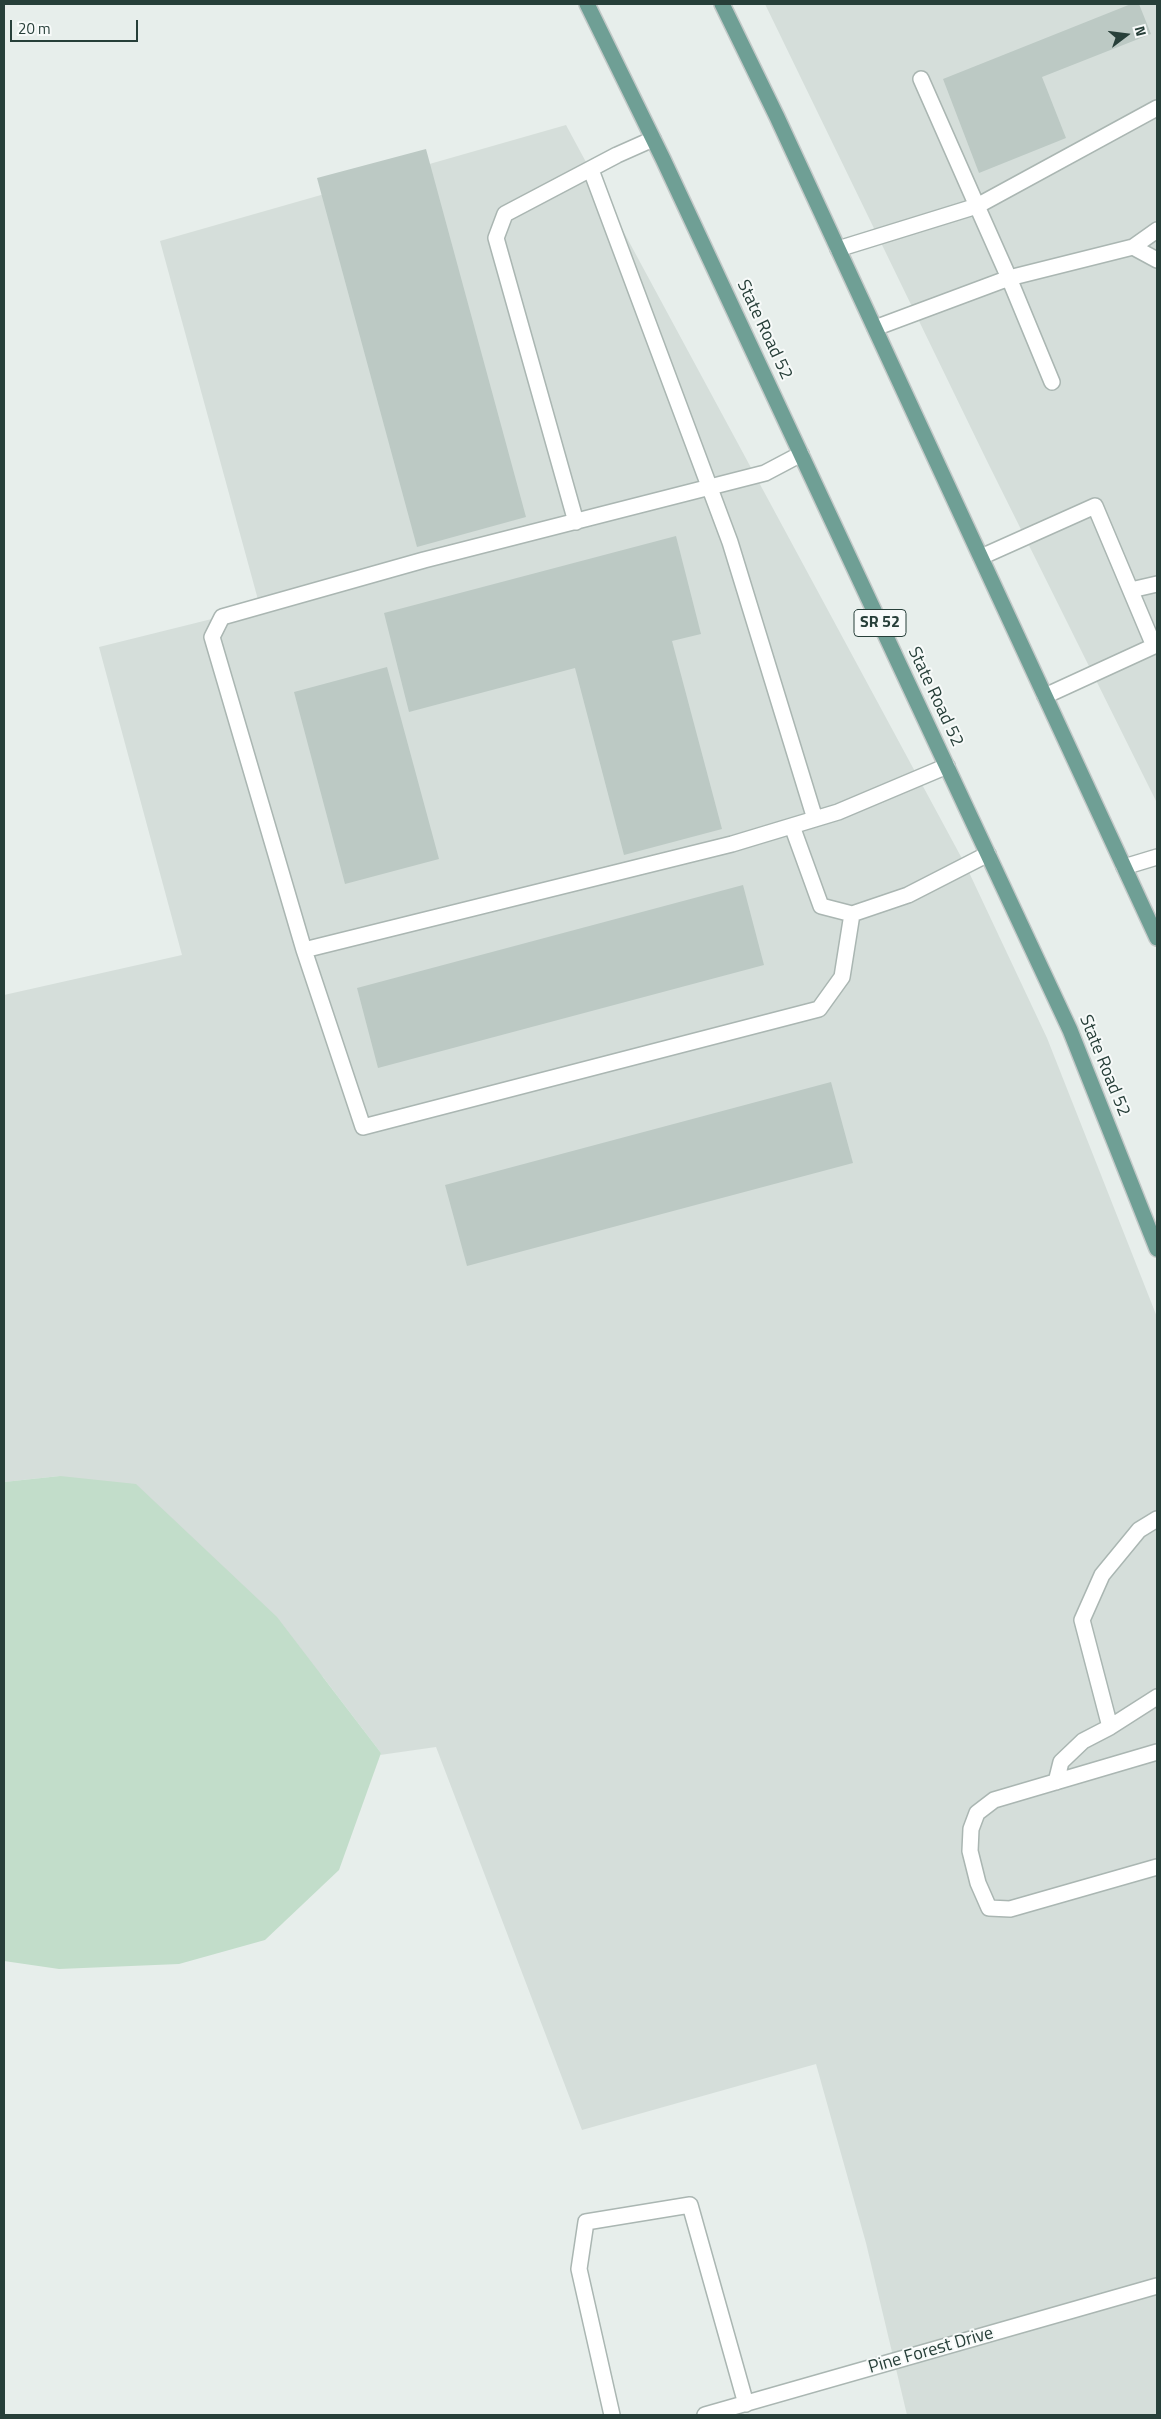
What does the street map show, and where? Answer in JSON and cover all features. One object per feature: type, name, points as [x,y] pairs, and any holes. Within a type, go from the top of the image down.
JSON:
[{"type":"main road","name":"State Road 52","points":[[587,4],[653,139],[1070,1030],[1157,1249]]},
{"type":"main road","points":[[722,4],[875,328],[1157,938]]},
{"type":"street","points":[[921,79],[1009,278],[1052,382]]},
{"type":"street","points":[[838,249],[977,206],[1157,108]]},
{"type":"street","points":[[576,522],[496,238],[504,214],[617,155],[653,139]]},
{"type":"street","points":[[591,170],[730,542],[815,819]]},
{"type":"street","points":[[875,328],[1009,278],[1132,247],[1157,230]]},
{"type":"street","points":[[1132,247],[1157,260]]},
{"type":"street","points":[[801,454],[766,473],[414,563],[222,617],[212,637],[304,950],[363,1127],[819,1009],[842,977],[852,914]]},
{"type":"street","points":[[980,557],[1095,506],[1156,649],[1045,696]]},
{"type":"street","points":[[1131,590],[1157,584]]},
{"type":"street","points":[[304,950],[732,844],[838,812],[946,766]]},
{"type":"street","points":[[792,826],[821,906],[852,914],[908,895],[988,854]]},
{"type":"street","points":[[1124,867],[1157,857]]},
{"type":"street","points":[[1110,1727],[1082,1620],[1102,1575],[1139,1530],[1157,1519]]},
{"type":"street","points":[[1056,1782],[1061,1762],[1083,1741],[1110,1727],[1157,1697]]},
{"type":"street","points":[[1157,1752],[994,1800],[977,1813],[971,1829],[970,1852],[978,1883],[989,1908],[1010,1909],[1157,1867]]},
{"type":"street","points":[[612,2415],[579,2269],[586,2222],[690,2205],[746,2404]]},
{"type":"street","name":"Pine Forest Drive","points":[[706,2415],[1157,2286]]},
{"type":"shaded area","points":[[765,4],[1157,4],[1157,803],[987,461]]},
{"type":"shaded area","points":[[566,125],[966,866],[1047,1038],[1157,1317],[1157,2415],[907,2415],[866,2243],[816,2064],[582,2130],[436,1747],[380,1755],[381,1753],[323,1677],[60,1476],[4,1482],[4,995],[182,955],[99,647],[260,607],[160,241]]},
{"type":"green space","points":[[60,1476],[136,1484],[277,1617],[381,1753],[339,1870],[265,1940],[179,1964],[59,1969],[4,1961],[4,1482]]},
{"type":"building","points":[[1131,4],[1139,4],[1151,34],[1042,77],[1066,138],[979,173],[943,79]]},
{"type":"building","points":[[426,149],[526,517],[417,547],[317,178]]},
{"type":"building","points":[[676,536],[701,634],[672,641],[722,829],[624,855],[575,668],[409,712],[384,613]]},
{"type":"building","points":[[387,667],[439,859],[345,884],[294,692]]},
{"type":"building","points":[[743,885],[764,965],[378,1068],[357,988]]},
{"type":"building","points":[[831,1082],[853,1163],[467,1266],[445,1185]]}]
